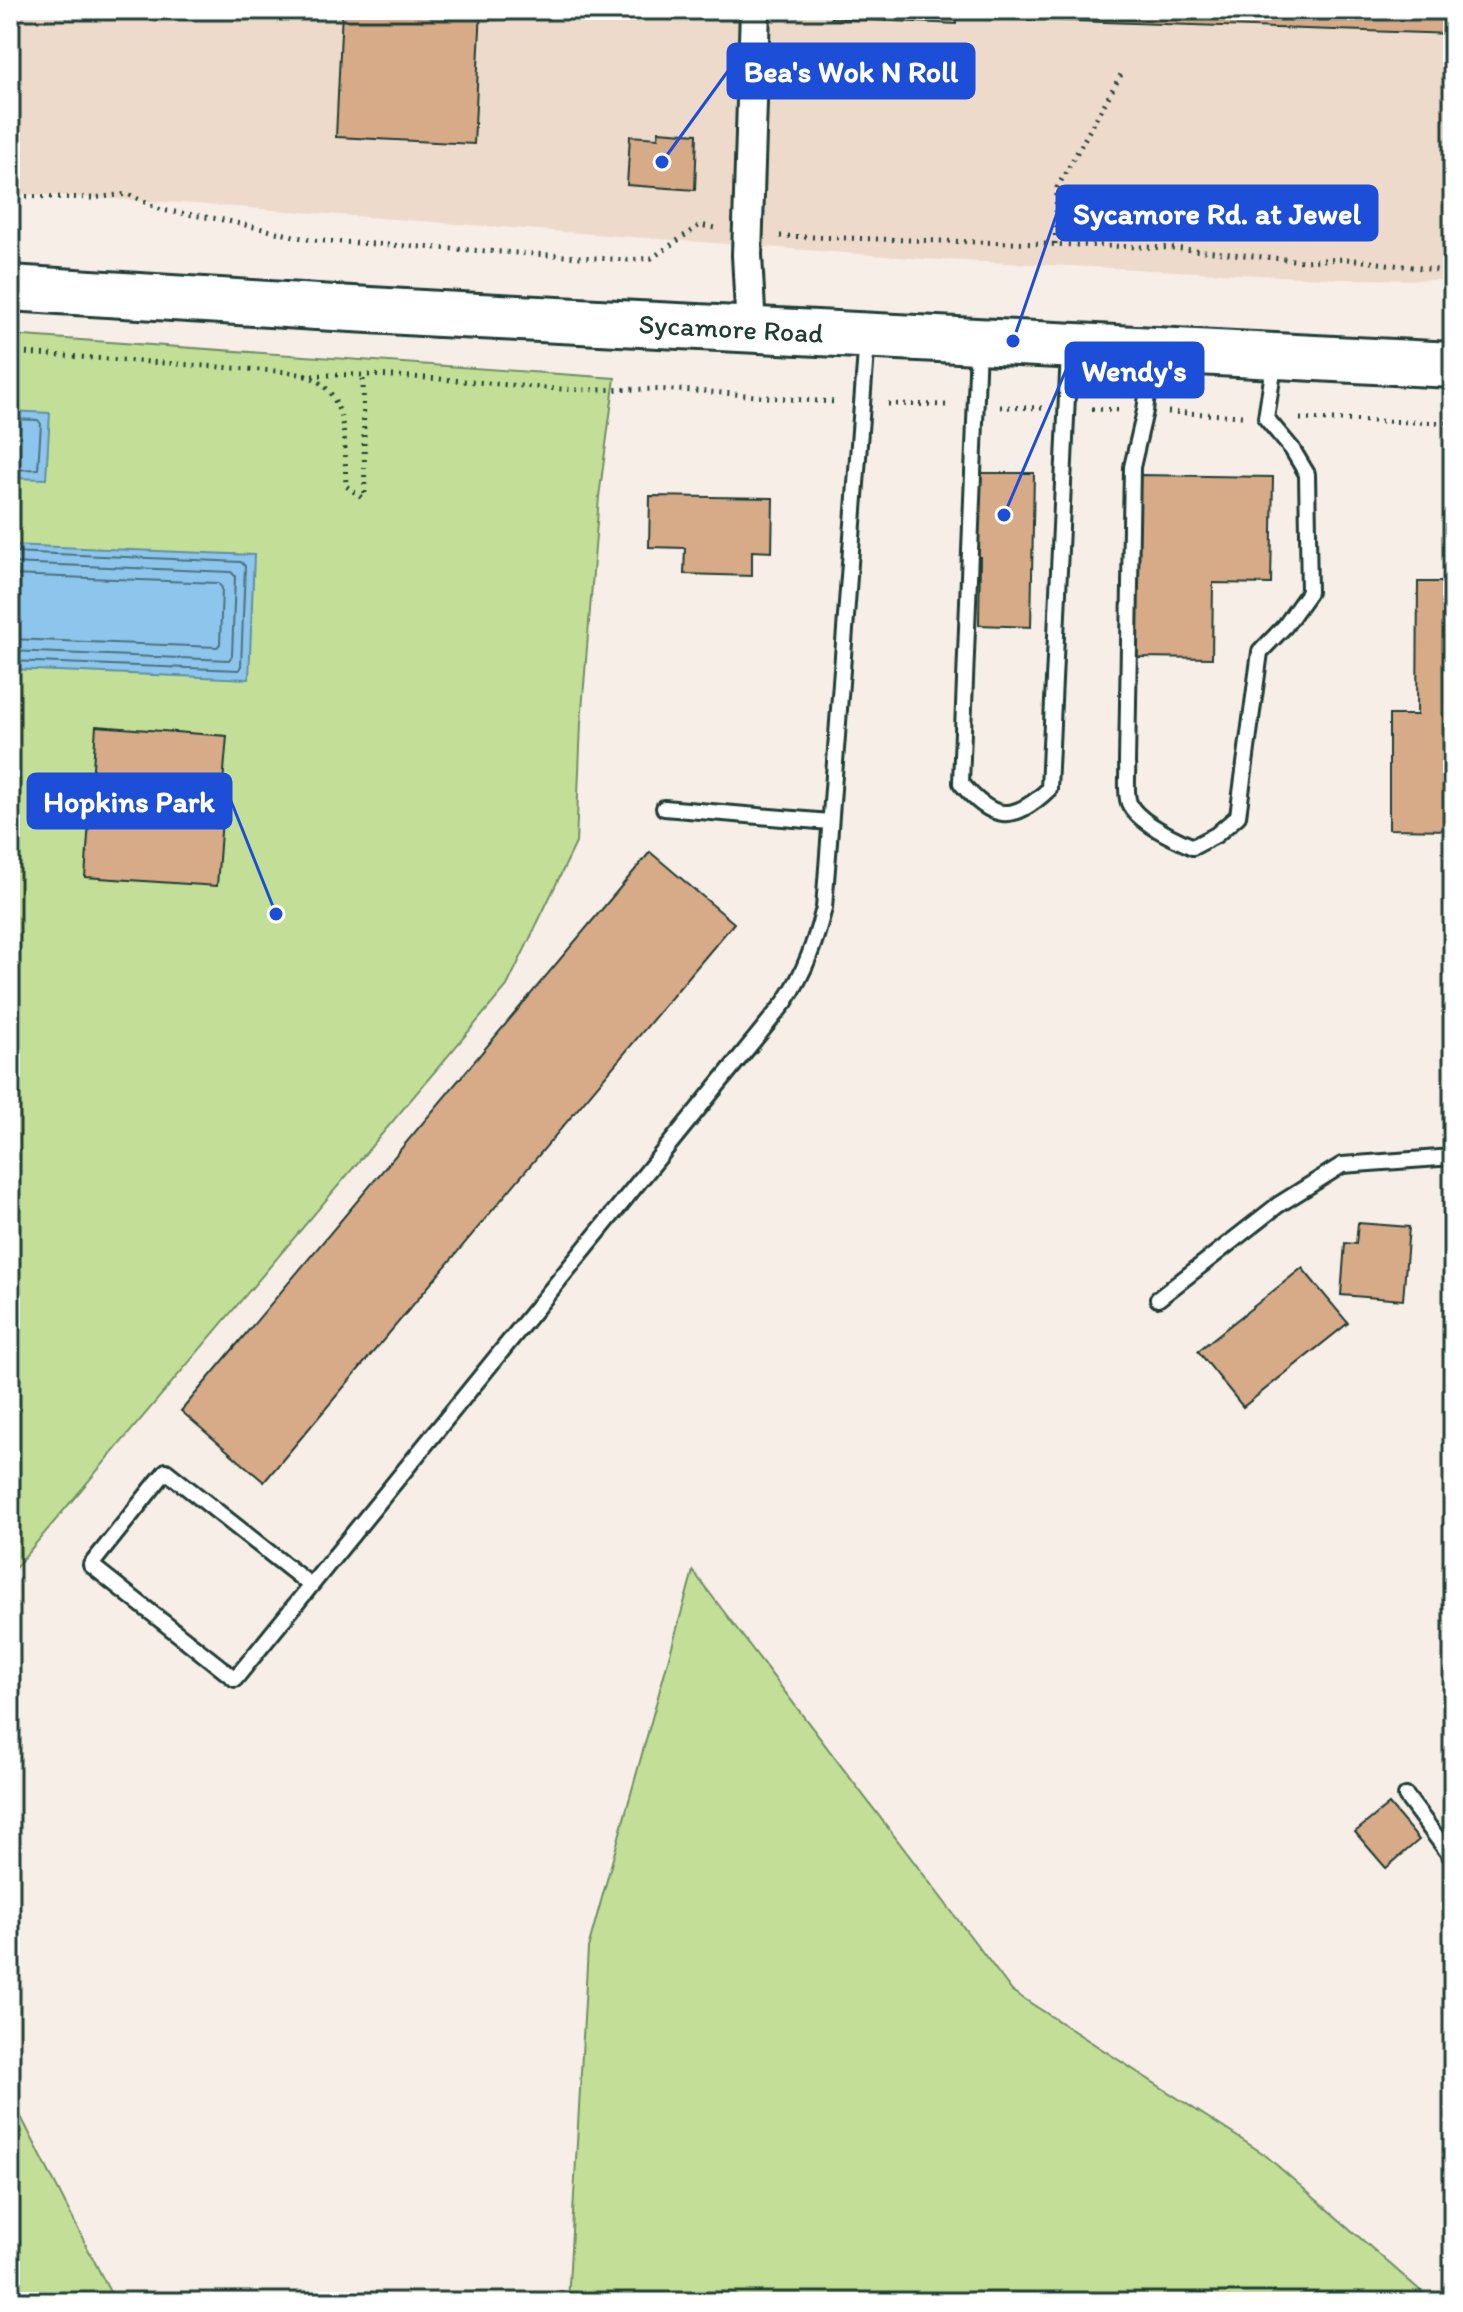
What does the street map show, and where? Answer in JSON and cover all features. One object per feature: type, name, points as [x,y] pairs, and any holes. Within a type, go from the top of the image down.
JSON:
[{"type":"main road","name":"Sycamore Road","points":[[10,288],[440,314],[1453,365]]},
{"type":"street","points":[[751,330],[747,245],[755,10]]},
{"type":"lane","points":[[309,1584],[166,1471],[91,1565],[235,1679],[309,1584],[785,1002],[801,978],[824,908],[867,335]]},
{"type":"lane","points":[[978,341],[961,783],[979,805],[1003,814],[1031,806],[1049,789],[1070,345]]},
{"type":"lane","points":[[1152,349],[1145,411],[1132,467],[1129,803],[1144,819],[1193,847],[1216,835],[1238,816],[1260,652],[1285,626],[1309,592],[1307,474],[1292,449],[1266,418],[1275,355]]},
{"type":"lane","points":[[664,808],[830,822]]},
{"type":"lane","points":[[1158,1299],[1278,1205],[1342,1165],[1453,1157]]},
{"type":"lane","points":[[1406,1796],[1453,1859]]},
{"type":"path","points":[[1055,244],[1057,188],[1123,71]]},
{"type":"path","points":[[10,352],[289,372],[313,378],[326,388],[338,404],[346,486],[365,500],[363,379]]},
{"type":"shaded area","points":[[10,10],[1453,10],[1453,280],[1342,279],[924,259],[182,203],[10,193]]},
{"type":"green space","points":[[10,335],[615,378],[599,497],[581,723],[576,843],[507,986],[10,1574]]},
{"type":"green space","points":[[693,1571],[1012,1991],[1264,2154],[1423,2293],[1428,2302],[568,2302],[588,1948]]},
{"type":"green space","points":[[10,2095],[115,2302],[10,2302]]},
{"type":"water","points":[[10,411],[50,413],[46,479],[10,478]]},
{"type":"water","points":[[10,545],[254,555],[249,679],[10,669]]},
{"type":"building","points":[[342,10],[481,10],[474,144],[336,137]]},
{"type":"building","points":[[831,10],[1453,10],[1453,34],[956,17],[956,24],[831,18]]},
{"type":"building","points":[[659,131],[697,134],[695,190],[627,185],[630,136],[658,138]]},
{"type":"building","points":[[975,473],[1034,473],[1031,627],[979,625],[980,557],[974,557]]},
{"type":"building","points":[[1140,475],[1273,477],[1271,584],[1213,583],[1212,658],[1137,657]]},
{"type":"building","points":[[650,496],[773,498],[772,552],[752,551],[752,576],[684,574],[685,548],[649,547]]},
{"type":"building","points":[[1418,582],[1453,582],[1453,830],[1389,829],[1389,715],[1417,715]]},
{"type":"building","points":[[96,726],[227,736],[223,783],[193,781],[192,803],[223,805],[217,886],[85,877]]},
{"type":"building","points":[[650,852],[734,923],[264,1482],[181,1411]]},
{"type":"building","points":[[1358,1223],[1409,1227],[1403,1300],[1341,1295],[1345,1243],[1356,1244]]},
{"type":"building","points":[[1302,1268],[1348,1323],[1243,1407],[1198,1351]]},
{"type":"building","points":[[1389,1804],[1419,1840],[1386,1868],[1355,1832]]},
{"type":"place","name":"Bea's Wok N Roll","points":[[662,162]]},
{"type":"place","name":"Sycamore Rd. at Jewel","points":[[1013,341]]},
{"type":"place","name":"Wendy's","points":[[1004,515]]},
{"type":"place","name":"Hopkins Park","points":[[276,914]]}]
